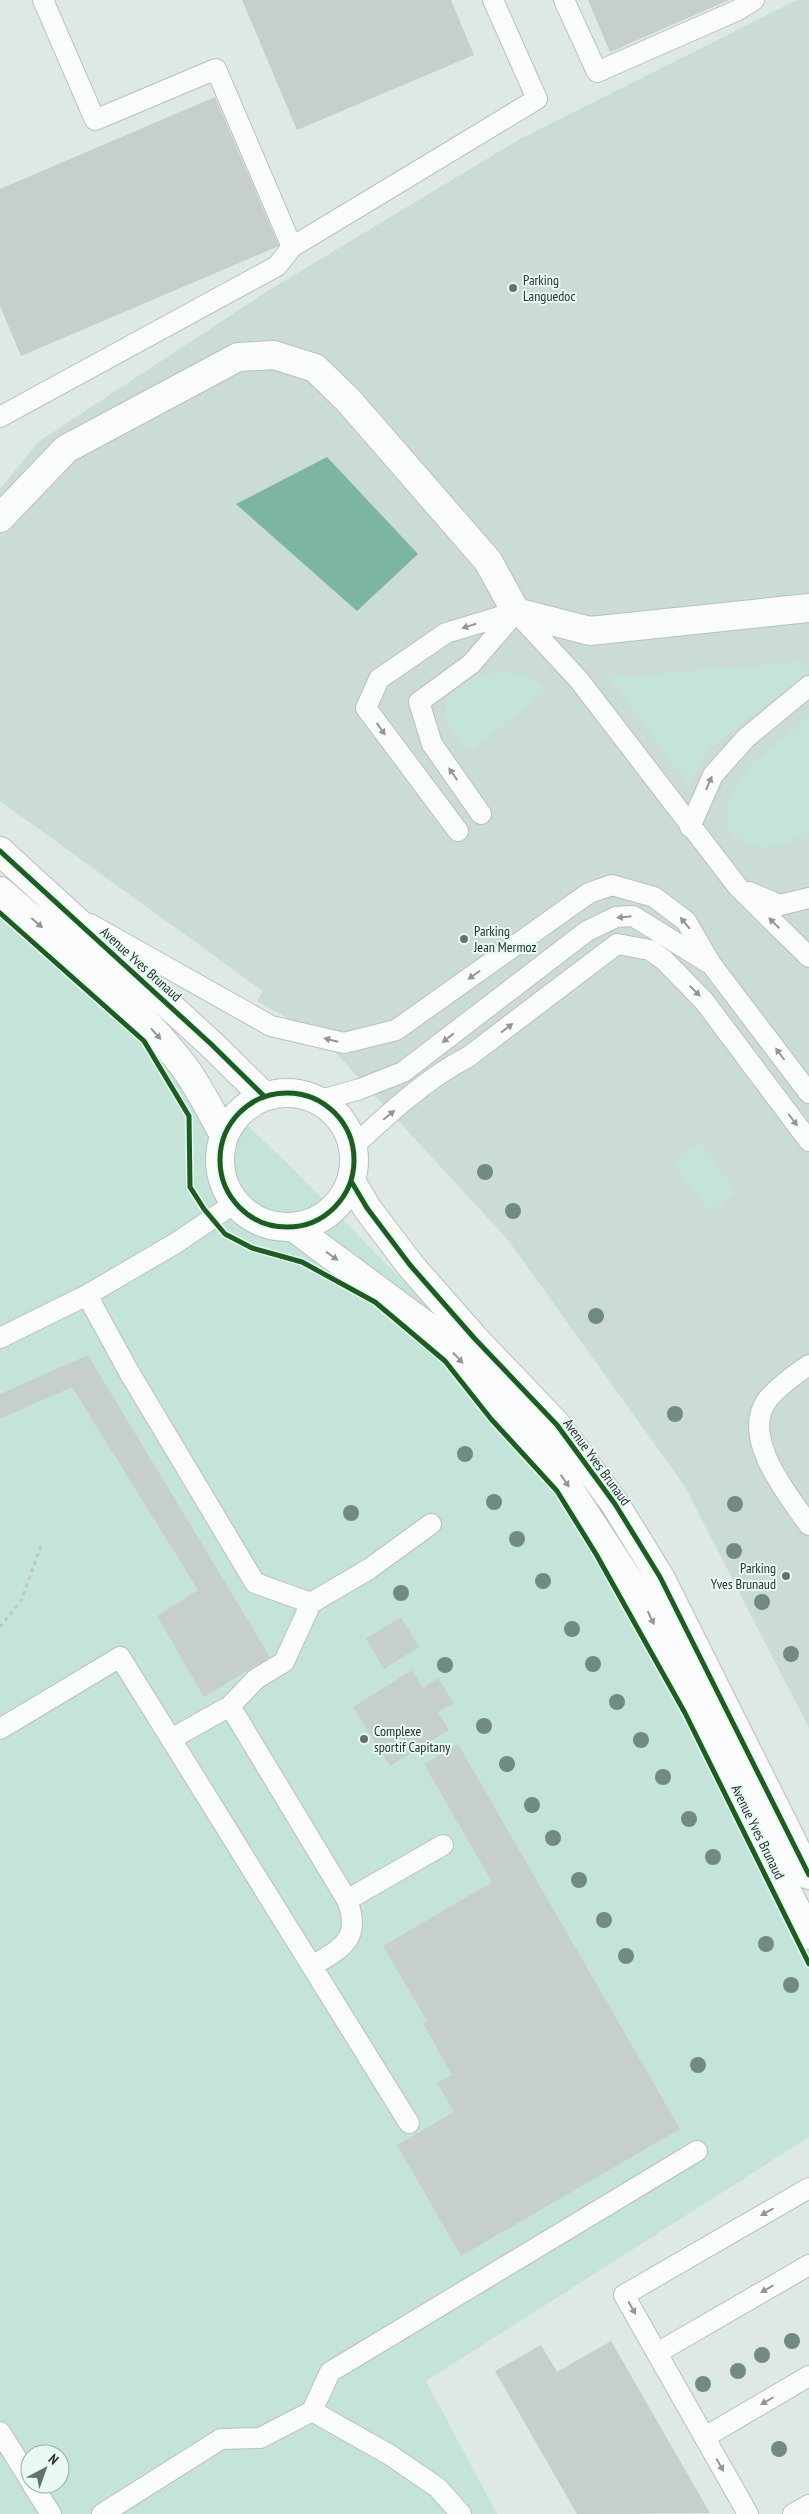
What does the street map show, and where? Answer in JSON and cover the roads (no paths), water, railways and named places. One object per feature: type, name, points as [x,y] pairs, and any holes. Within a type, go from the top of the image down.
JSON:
[{"type":"street","points":[[0,518],[66,449],[238,357],[274,355],[315,368],[348,400],[488,561],[516,612],[590,631],[809,608]]},
{"type":"street","name":"Avenue Yves Brunaud","points":[[0,851],[211,1044],[264,1096]]},
{"type":"street","points":[[0,891],[89,969],[152,1030],[186,1069],[224,1135]]},
{"type":"street","points":[[287,1092],[309,1097],[330,1108],[345,1126],[353,1147],[354,1164],[351,1181],[344,1196],[326,1215],[312,1224],[293,1227],[272,1226],[251,1218],[235,1203],[225,1188],[220,1170],[220,1152],[224,1135],[234,1118],[247,1105],[264,1096],[287,1092]]},
{"type":"street","name":"Avenue Yves Brunaud","points":[[351,1181],[367,1208],[410,1265],[475,1339],[557,1425],[615,1504],[665,1586],[809,1875]]},
{"type":"street","name":"Avenue Yves Brunaud","points":[[293,1227],[432,1330],[547,1455],[645,1605],[809,1935]]},
{"type":"lane","points":[[43,0],[95,120],[216,69],[292,247]]},
{"type":"lane","points":[[0,417],[277,266],[292,247],[538,99],[493,0]]},
{"type":"lane","points":[[564,0],[597,72],[738,10],[754,0]]},
{"type":"lane","points":[[481,814],[432,744],[419,702],[471,664],[516,612]]},
{"type":"lane","points":[[516,612],[579,680],[690,827],[738,887],[809,957]]},
{"type":"lane","points":[[458,831],[366,708],[379,679],[446,633],[516,612]]},
{"type":"lane","points":[[690,827],[713,775],[746,738],[809,686]]},
{"type":"lane","points":[[62,908],[271,1026],[344,1043],[396,1030],[589,893],[612,885],[654,897],[686,921],[711,964],[809,1093]]},
{"type":"lane","points":[[738,887],[780,905],[809,898]]},
{"type":"lane","points":[[317,1101],[366,1087],[403,1072],[587,931],[616,917],[633,916],[711,964]]},
{"type":"lane","points":[[353,1147],[385,1117],[452,1065],[468,1057],[617,944],[650,950],[664,960],[704,1000],[809,1141]]},
{"type":"lane","points":[[0,1338],[88,1295],[176,1243],[235,1203]]},
{"type":"lane","points":[[88,1295],[129,1372],[255,1583],[311,1603]]},
{"type":"lane","points":[[809,1365],[784,1383],[767,1401],[758,1427],[766,1455],[778,1481],[809,1525]]},
{"type":"lane","points":[[171,1739],[230,1706],[256,1680],[284,1662],[311,1603],[369,1569],[431,1524]]},
{"type":"lane","points":[[0,1729],[120,1656],[409,2123]]},
{"type":"lane","points":[[230,1706],[347,1900],[353,1916],[353,1929],[346,1942],[338,1950],[312,1966]]},
{"type":"lane","points":[[347,1900],[443,1845]]},
{"type":"lane","points":[[102,2514],[221,2439],[260,2438],[312,2411],[330,2372],[696,2152]]},
{"type":"lane","points":[[748,2514],[624,2295],[809,2188]]},
{"type":"lane","points":[[657,2353],[809,2265]]},
{"type":"lane","points":[[705,2437],[809,2376]]},
{"type":"lane","points":[[312,2411],[390,2455],[438,2488],[461,2514]]},
{"type":"lane","points":[[0,2432],[20,2464]]},
{"type":"lane","points":[[38,2494],[51,2514]]},
{"type":"lane","points":[[793,2514],[809,2505]]},
{"type":"place","name":"Parking Languedoc","points":[[513,288]]},
{"type":"place","name":"Parking Jean Mermoz","points":[[464,939]]},
{"type":"place","name":"Parking Yves Brunaud","points":[[786,1576]]},
{"type":"place","name":"Complexe sportif Capitany","points":[[364,1739]]}]
